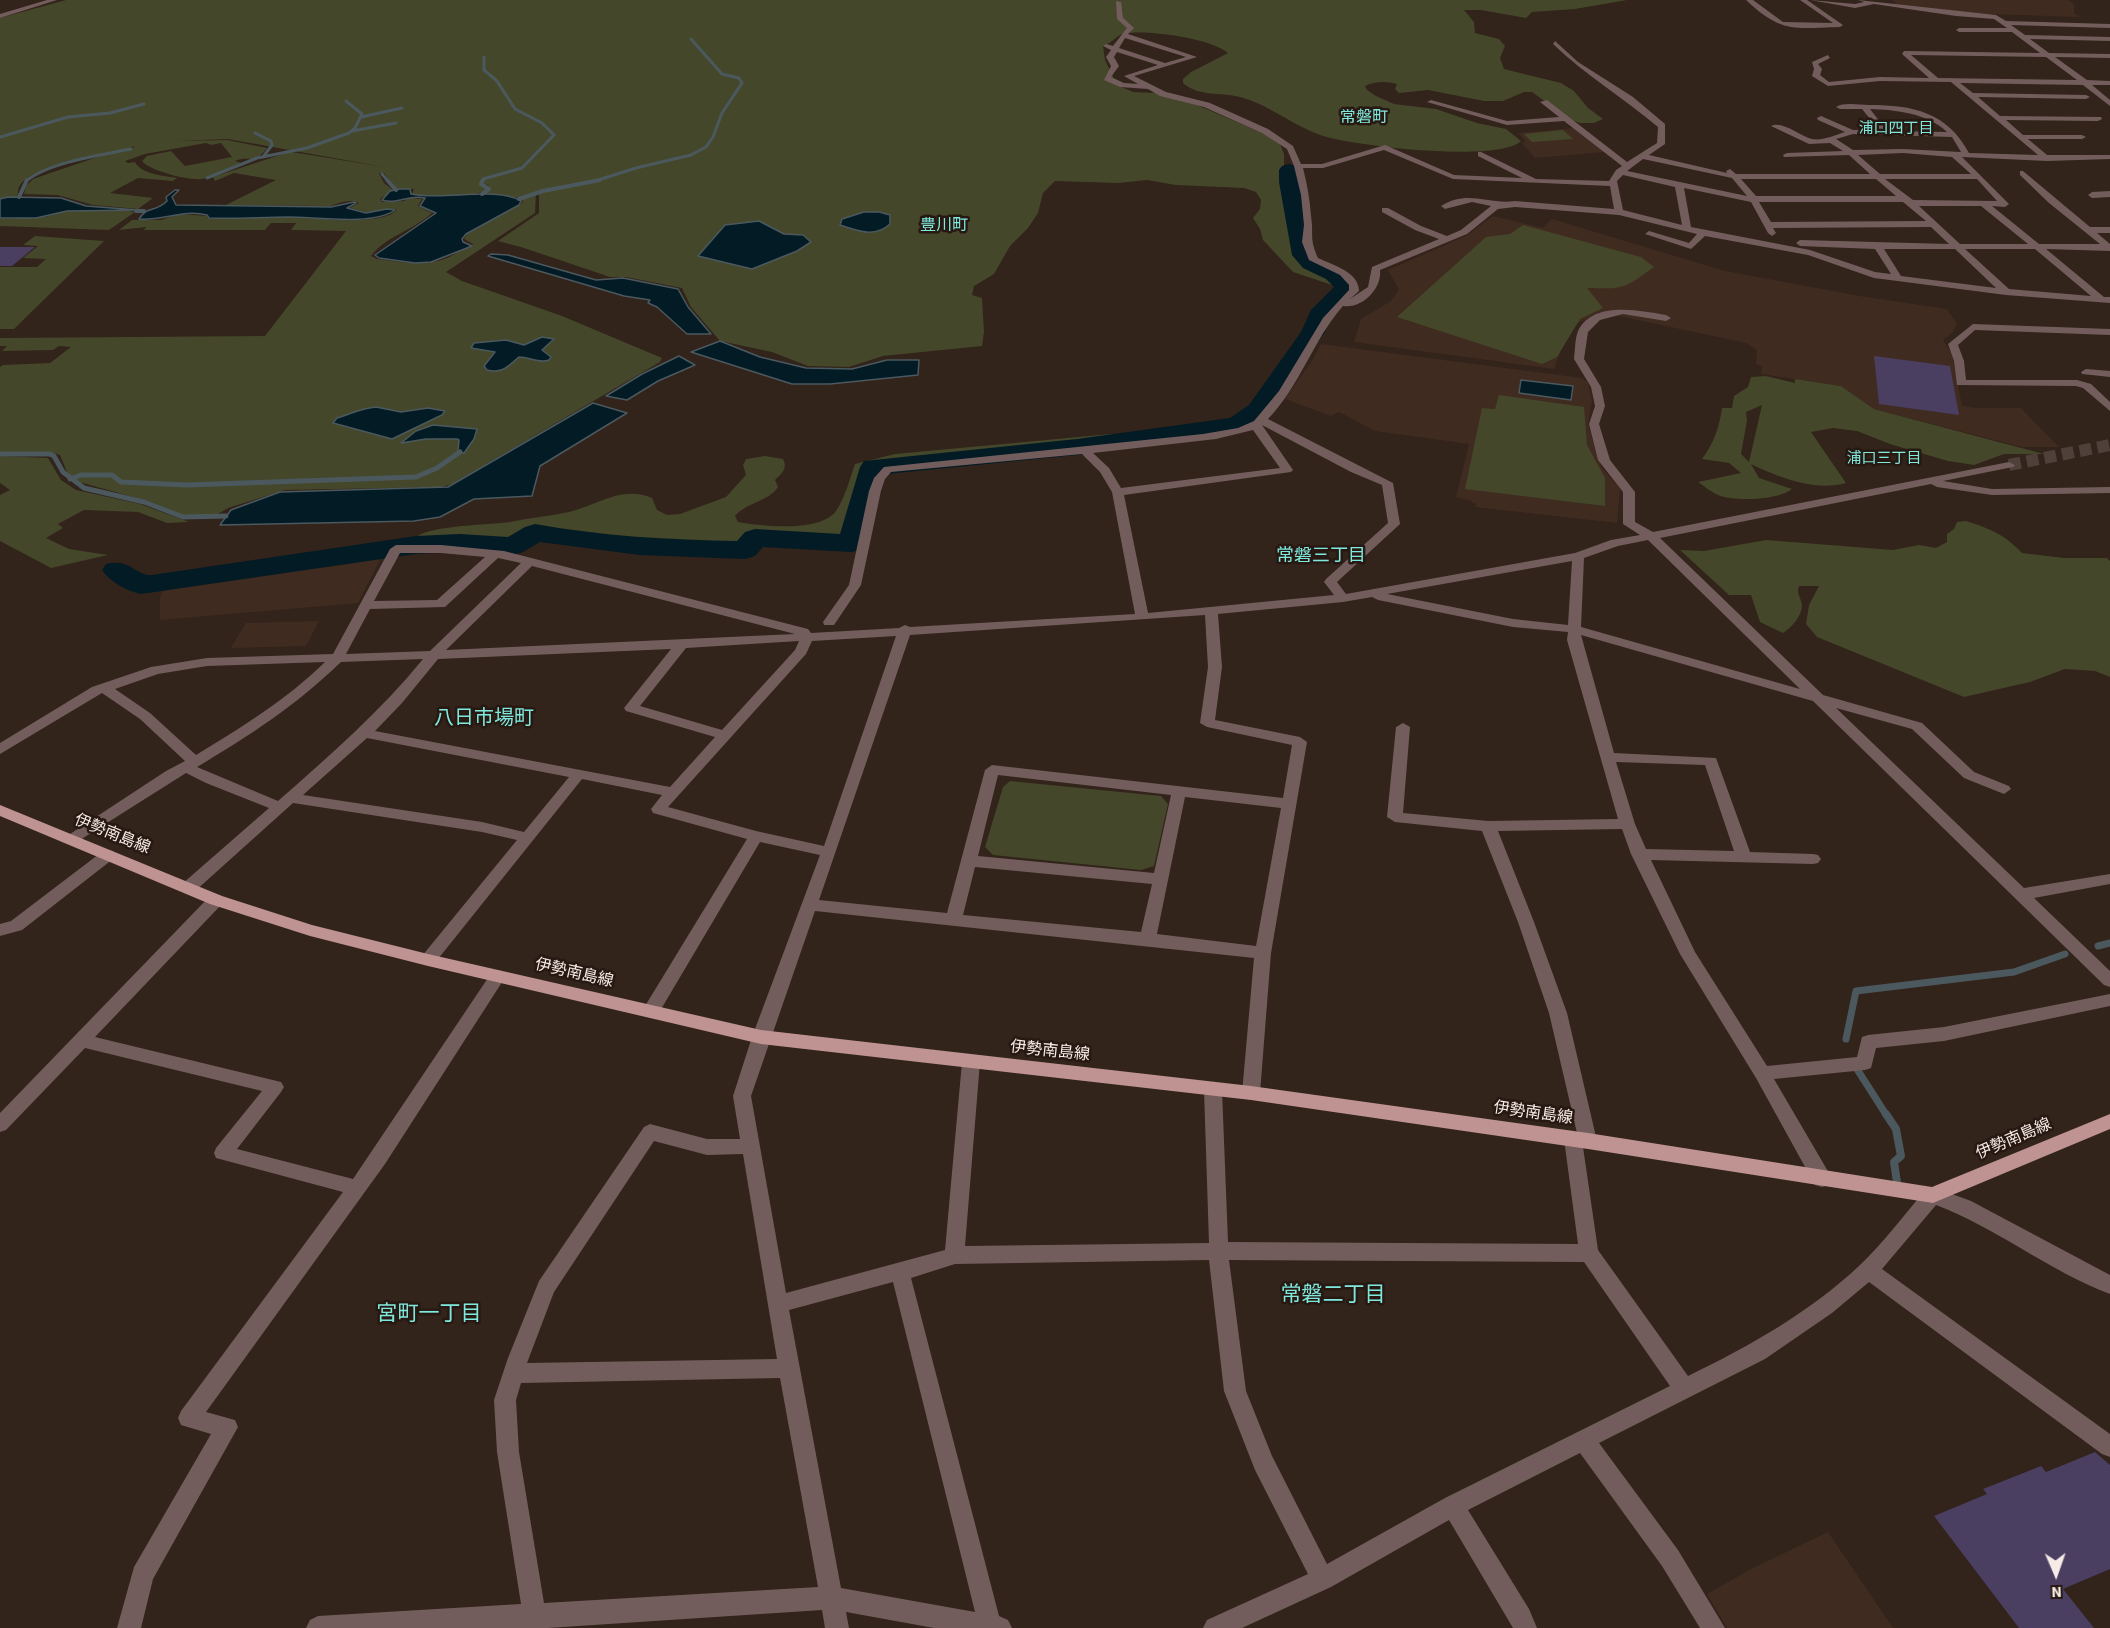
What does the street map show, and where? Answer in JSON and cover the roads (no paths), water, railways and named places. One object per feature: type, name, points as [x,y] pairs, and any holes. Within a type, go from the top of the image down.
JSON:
[{"type":"main road","name":"伊勢南島線","points":[[0,810],[216,900],[310,930],[428,960],[761,1037],[1251,1093],[1580,1140],[1933,1195],[2110,1121]]},
{"type":"street","points":[[0,16],[54,0]]},
{"type":"street","points":[[1749,0],[1781,24],[1792,26],[1840,25],[1803,0]]},
{"type":"street","points":[[1813,0],[1855,6],[1877,2]]},
{"type":"street","points":[[1861,0],[1956,14],[1996,17],[2085,82],[2110,104]]},
{"type":"street","points":[[1118,2],[1120,19],[1131,27],[1110,47],[1110,57],[1115,66],[1107,78],[1123,86],[1148,87]]},
{"type":"street","points":[[0,6],[38,6]]},
{"type":"street","points":[[2005,23],[2110,26]]},
{"type":"street","points":[[1959,30],[2015,30]]},
{"type":"street","points":[[829,622],[855,585],[874,491],[880,478],[888,469],[1085,451],[1215,435],[1259,423],[1304,360],[1335,307],[1354,291],[1354,284],[1343,273],[1314,260],[1306,242],[1308,225],[1305,195],[1298,166],[1290,148],[1265,130],[1207,105],[1163,94],[1128,76],[1193,57],[1124,35]]},
{"type":"street","points":[[2024,38],[2110,39]]},
{"type":"street","points":[[1555,43],[1576,63],[1630,99],[1662,126],[1661,144],[1619,172],[1612,184],[1619,212]]},
{"type":"street","points":[[1110,47],[1165,65]]},
{"type":"street","points":[[1936,80],[1904,53],[2110,56]]},
{"type":"street","points":[[1828,57],[1814,63],[1818,69],[1816,76],[1828,84],[1870,80],[2110,83]]},
{"type":"street","points":[[1953,80],[2047,159]]},
{"type":"street","points":[[2010,81],[2028,96]]},
{"type":"street","points":[[1969,95],[2086,97]]},
{"type":"street","points":[[1431,102],[1507,123],[1566,120]]},
{"type":"street","points":[[1545,102],[1627,166]]},
{"type":"street","points":[[1840,107],[1898,107],[1933,117],[1962,143],[1967,156]]},
{"type":"street","points":[[1864,107],[1886,134]]},
{"type":"street","points":[[1821,118],[1852,132]]},
{"type":"street","points":[[1996,118],[2098,119]]},
{"type":"street","points":[[1776,126],[1812,142],[1832,140],[1854,154],[1934,224],[2006,292]]},
{"type":"street","points":[[1832,140],[1831,138],[1852,132],[1953,135]]},
{"type":"street","points":[[2019,137],[2082,137]]},
{"type":"street","points":[[1298,166],[1323,166],[1384,147],[1453,177],[1612,184]]},
{"type":"street","points":[[1787,155],[1903,151],[2047,159],[2110,157]]},
{"type":"street","points":[[1481,154],[1534,181]]},
{"type":"street","points":[[1619,172],[1754,200],[2005,204],[1955,155]]},
{"type":"street","points":[[1641,156],[1734,176],[1979,177]]},
{"type":"street","points":[[1726,166],[1754,200],[1777,243],[1874,275],[2006,292],[2105,299]]},
{"type":"street","points":[[2022,173],[2109,247]]},
{"type":"street","points":[[1679,185],[1687,229]]},
{"type":"street","points":[[2092,195],[2110,194]]},
{"type":"street","points":[[1445,206],[1472,199],[1499,205],[1521,204],[1619,212],[1703,233],[1777,243],[1958,247],[2109,247]]},
{"type":"street","points":[[1983,203],[2105,299]]},
{"type":"street","points":[[1335,307],[1351,303],[1373,290],[1376,281],[1375,269],[1464,232],[1499,205]]},
{"type":"street","points":[[1385,210],[1418,228],[1447,239]]},
{"type":"street","points":[[1768,225],[1934,224]]},
{"type":"street","points":[[2088,230],[2110,230]]},
{"type":"street","points":[[1649,234],[1691,246],[1703,233]]},
{"type":"street","points":[[1878,246],[1898,278]]},
{"type":"street","points":[[1666,318],[1623,311],[1598,318],[1583,331],[1579,359],[1596,387],[1600,406],[1594,424],[1604,460],[1629,492],[1629,524],[1651,536],[1819,696],[2019,895],[2110,981]]},
{"type":"street","points":[[2110,332],[1973,327],[1953,344],[1959,361],[1961,383],[2077,383],[2087,386],[2110,408]]},
{"type":"street","points":[[2086,372],[2110,374]]},
{"type":"street","points":[[1118,492],[1287,470],[1259,423]]},
{"type":"street","points":[[1259,423],[1355,470],[1387,483],[1394,524],[1330,582],[1343,598]]},
{"type":"street","points":[[1085,451],[1105,470],[1118,492],[1142,616]]},
{"type":"street","points":[[0,749],[103,687],[156,670],[207,662],[434,656],[807,637],[1211,611],[1343,598],[1578,556],[1615,543],[2009,465]]},
{"type":"street","points":[[1925,482],[1992,492],[2110,490]]},
{"type":"street","points":[[72,840],[171,774],[264,720],[305,689],[338,657],[396,549],[441,549],[495,554],[530,561],[789,627],[803,632],[807,637]]},
{"type":"street","points":[[366,605],[440,604],[495,554]]},
{"type":"street","points":[[1578,556],[1574,640],[1627,824],[1639,854],[1688,954],[1762,1073],[1822,1179]]},
{"type":"street","points":[[188,888],[364,733],[397,700],[434,656],[530,561]]},
{"type":"street","points":[[1369,594],[1513,623],[1574,629],[1790,690],[1819,696],[1917,726],[1969,775],[2004,789]]},
{"type":"street","points":[[1211,611],[1216,642],[1217,670],[1207,723],[1300,742],[1263,953],[1251,1093]]},
{"type":"street","points":[[837,1628],[742,1096],[905,629]]},
{"type":"street","points":[[807,637],[801,651],[658,809],[756,836],[829,852]]},
{"type":"street","points":[[682,644],[631,708],[724,735]]},
{"type":"street","points":[[103,687],[145,716],[190,765],[211,780],[286,802],[470,825],[529,838]]},
{"type":"street","points":[[1403,727],[1395,817],[1488,826],[1627,824]]},
{"type":"street","points":[[364,733],[673,792]]},
{"type":"street","points":[[1608,757],[1711,761],[1744,857]]},
{"type":"street","points":[[954,919],[992,770],[1289,804]]},
{"type":"street","points":[[428,960],[579,774]]},
{"type":"street","points":[[1148,939],[1179,791]]},
{"type":"street","points":[[1488,826],[1526,922],[1558,1013],[1580,1140],[1589,1253],[1685,1389]]},
{"type":"street","points":[[651,1011],[756,836]]},
{"type":"street","points":[[1639,854],[1813,859]]},
{"type":"street","points":[[0,930],[16,926],[108,855]]},
{"type":"street","points":[[969,861],[1161,879]]},
{"type":"street","points":[[2019,895],[2110,879]]},
{"type":"street","points":[[0,1125],[216,900]]},
{"type":"street","points":[[809,905],[1148,939],[1263,953]]},
{"type":"street","points":[[129,1628],[142,1575],[227,1426],[189,1418],[357,1188],[498,976]]},
{"type":"street","points":[[1762,1073],[1865,1063],[1869,1042],[1944,1034],[2110,1000]]},
{"type":"street","points":[[81,1040],[275,1087],[223,1154],[357,1188]]},
{"type":"street","points":[[954,1255],[971,1062]]},
{"type":"street","points":[[1213,1090],[1218,1251],[1235,1391],[1263,1462],[1323,1579]]},
{"type":"street","points":[[535,1622],[508,1452],[505,1400],[546,1287],[650,1132],[707,1147],[750,1146]]},
{"type":"street","points":[[1215,1628],[1323,1579],[1453,1506],[1758,1352],[1825,1307],[1868,1270],[1933,1195],[1964,1207],[2110,1285]]},
{"type":"street","points":[[778,1304],[937,1262],[954,1255],[1218,1251],[1589,1253]]},
{"type":"street","points":[[1868,1270],[2110,1447]]},
{"type":"street","points":[[318,1628],[535,1622],[832,1598],[995,1627],[900,1272]]},
{"type":"street","points":[[513,1373],[789,1368]]},
{"type":"street","points":[[1584,1441],[1670,1558],[1713,1628]]},
{"type":"street","points":[[1453,1506],[1510,1597],[1525,1628]]},
{"type":"water","points":[[410,189],[411,194],[424,196],[484,194],[511,197],[521,201],[519,205],[466,234],[462,239],[463,242],[472,246],[431,262],[415,263],[379,258],[375,255],[436,213],[420,206],[425,198],[382,200],[390,191]]},
{"type":"water","points":[[175,190],[179,190],[172,197],[176,205],[331,207],[354,202],[356,203],[347,208],[366,213],[387,209],[395,210],[373,218],[344,220],[289,217],[209,218],[207,215],[190,213],[139,219],[145,212],[163,205],[167,201],[166,197]]},
{"type":"water","points":[[8,197],[61,198],[86,206],[137,210],[67,211],[36,218],[0,218],[0,199]]},
{"type":"water","points":[[864,212],[890,215],[890,224],[872,232],[859,231],[840,225],[842,219]]},
{"type":"water","points":[[759,221],[784,234],[803,235],[811,242],[797,251],[752,269],[698,256],[725,225]]},
{"type":"water","points":[[491,254],[508,255],[596,280],[623,278],[678,289],[688,307],[711,334],[687,334],[657,307],[648,303],[650,300],[624,296],[488,256]]},
{"type":"water","points":[[542,337],[554,339],[542,350],[551,357],[549,360],[519,357],[497,371],[487,370],[484,366],[495,352],[471,348],[474,343],[506,340],[524,345]]},
{"type":"water","points":[[720,341],[760,357],[806,368],[852,369],[887,360],[919,360],[918,375],[830,384],[792,384],[691,352]]},
{"type":"water","points":[[679,356],[695,365],[658,381],[627,400],[606,396],[642,374]]},
{"type":"water","points":[[1521,380],[1573,386],[1571,400],[1519,393]]},
{"type":"water","points":[[593,403],[627,413],[540,466],[532,496],[474,499],[440,517],[414,521],[220,525],[231,510],[280,492],[448,487]]},
{"type":"water","points":[[376,407],[401,412],[428,408],[445,411],[442,415],[392,439],[333,423],[337,418]]},
{"type":"water","points":[[433,425],[477,429],[474,439],[464,453],[458,452],[459,440],[457,439],[426,439],[401,443],[416,431]]},
{"type":"waterway","points":[[595,181],[636,168],[691,155],[706,147],[713,137],[722,113],[742,83],[739,78],[722,74],[691,39]]},
{"type":"waterway","points":[[482,181],[522,168],[554,135],[542,123],[515,109],[497,81],[484,70],[484,57]]},
{"type":"waterway","points":[[263,157],[307,148],[349,133],[355,128],[362,114],[346,101]]},
{"type":"waterway","points":[[0,137],[68,117],[110,113],[144,104]]},
{"type":"waterway","points":[[361,117],[402,108]]},
{"type":"waterway","points":[[352,131],[396,123]]},
{"type":"waterway","points":[[255,133],[271,141],[272,145],[263,157]]},
{"type":"waterway","points":[[27,180],[36,174],[62,164],[131,149]]},
{"type":"waterway","points":[[207,178],[263,157]]},
{"type":"waterway","points":[[117,570],[141,585],[416,545],[460,543],[513,546],[535,533],[613,544],[692,549],[745,550],[755,538],[852,543],[874,467],[1077,447],[1237,425],[1258,410],[1313,332],[1319,315],[1346,288],[1339,278],[1310,264],[1303,255],[1298,219],[1289,182],[1289,170]]},
{"type":"waterway","points":[[382,174],[388,181]]},
{"type":"waterway","points":[[19,197],[27,180]]},
{"type":"waterway","points":[[387,180],[396,190]]},
{"type":"waterway","points":[[482,194],[489,189],[481,184],[483,180]]},
{"type":"waterway","points":[[595,181],[600,180]]},
{"type":"waterway","points":[[519,199],[543,191],[595,181]]},
{"type":"waterway","points":[[136,211],[144,211]]},
{"type":"waterway","points":[[71,478],[81,475],[112,475],[121,482],[187,485],[416,477],[437,468],[460,452]]},
{"type":"waterway","points":[[0,454],[50,454],[54,456],[63,472],[71,478]]},
{"type":"waterway","points":[[71,478],[84,488],[144,502],[183,517],[226,516]]},
{"type":"waterway","points":[[2098,946],[2110,943]]},
{"type":"waterway","points":[[1846,1039],[1856,991],[2014,972],[2065,954]]},
{"type":"waterway","points":[[1855,1066],[1887,1116]]},
{"type":"waterway","points":[[1886,1114],[1896,1129],[1901,1156],[1894,1162],[1898,1189]]},
{"type":"tunnel","points":[[2009,465],[2110,445]]},
{"type":"district","name":"常磐町","points":[[1364,118]]},
{"type":"district","name":"浦口四丁目","points":[[1896,130]]},
{"type":"district","name":"豊川町","points":[[944,226]]},
{"type":"district","name":"浦口三丁目","points":[[1884,460]]},
{"type":"district","name":"常磐三丁目","points":[[1321,557]]},
{"type":"district","name":"八日市場町","points":[[484,720]]},
{"type":"district","name":"常磐二丁目","points":[[1333,1296]]},
{"type":"district","name":"宮町一丁目","points":[[429,1315]]}]
